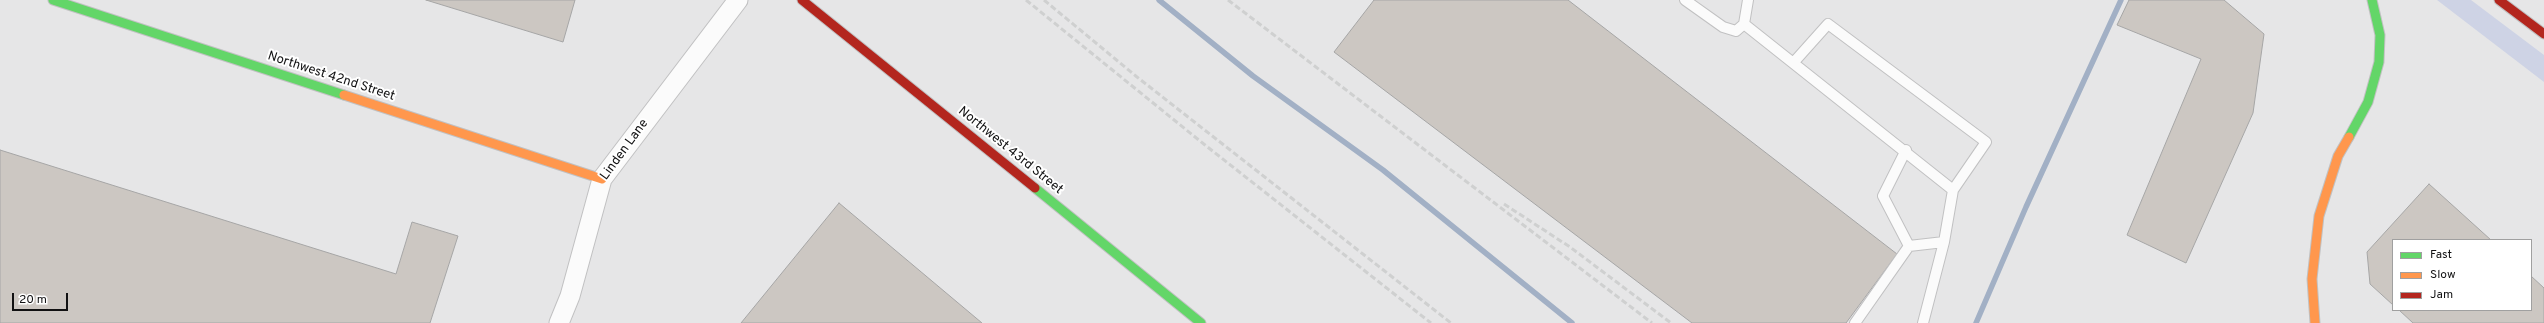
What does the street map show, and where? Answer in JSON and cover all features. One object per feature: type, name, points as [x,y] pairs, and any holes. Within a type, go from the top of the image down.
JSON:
[{"type":"main road","name":"Northwest 42nd Street","points":[[53,0],[602,179]]},
{"type":"main road","name":"Northwest 43rd Street","points":[[802,0],[1201,323]]},
{"type":"main road","points":[[2316,323],[2312,279],[2319,216],[2338,156],[2368,102],[2379,62],[2380,35],[2372,0]]},
{"type":"main road","points":[[2499,0],[2544,34]]},
{"type":"street","name":"Linden Lane","points":[[559,323],[570,296],[602,179],[738,0]]},
{"type":"lane","points":[[1685,0],[1723,28],[1736,31],[1744,24],[1748,0]]},
{"type":"lane","points":[[1744,24],[1906,150],[1953,190]]},
{"type":"lane","points":[[1794,62],[1828,24],[1986,142],[1953,190],[1944,242],[1923,323]]},
{"type":"lane","points":[[1906,150],[1883,196],[1909,246]]},
{"type":"lane","points":[[1855,323],[1909,246],[1944,242]]},
{"type":"shaded area","points":[[2437,0],[2471,0],[2544,55],[2544,82]]},
{"type":"building","points":[[426,0],[575,0],[563,42]]},
{"type":"building","points":[[1374,0],[1568,0],[1897,254],[1846,323],[1692,323],[1334,52]]},
{"type":"building","points":[[2129,0],[2224,0],[2264,34],[2253,113],[2186,263],[2127,235],[2201,59],[2117,25]]},
{"type":"building","points":[[0,150],[396,274],[412,222],[458,236],[430,323],[0,323]]},
{"type":"building","points":[[2429,184],[2490,239],[2392,239],[2392,304],[2370,284],[2367,252]]},
{"type":"building","points":[[839,203],[982,323],[741,323]]},
{"type":"building","points":[[2532,277],[2544,288],[2544,323],[2413,323],[2400,311],[2532,311]]},
{"type":"waterway","points":[[1159,0],[1253,76],[1383,170],[1572,323]]},
{"type":"waterway","points":[[1976,323],[2026,207],[2121,0]]},
{"type":"railway","points":[[1026,0],[1205,145],[1431,323]]},
{"type":"railway","points":[[1044,0],[1137,77],[1451,323]]},
{"type":"railway","points":[[1228,0],[1652,323]]},
{"type":"railway","points":[[1504,204],[1570,247],[1671,323]]},
{"type":"traffic: fast","points":[[53,0],[344,95]]},
{"type":"traffic: fast","points":[[2349,137],[2368,102],[2379,62],[2380,35],[2372,0]]},
{"type":"traffic: fast","points":[[1035,188],[1201,323]]},
{"type":"traffic: slow","points":[[344,95],[602,179]]},
{"type":"traffic: slow","points":[[2315,323],[2312,279],[2319,216],[2338,156],[2349,137]]},
{"type":"traffic: jam","points":[[802,0],[1035,188]]},
{"type":"traffic: jam","points":[[2499,0],[2544,34]]}]
